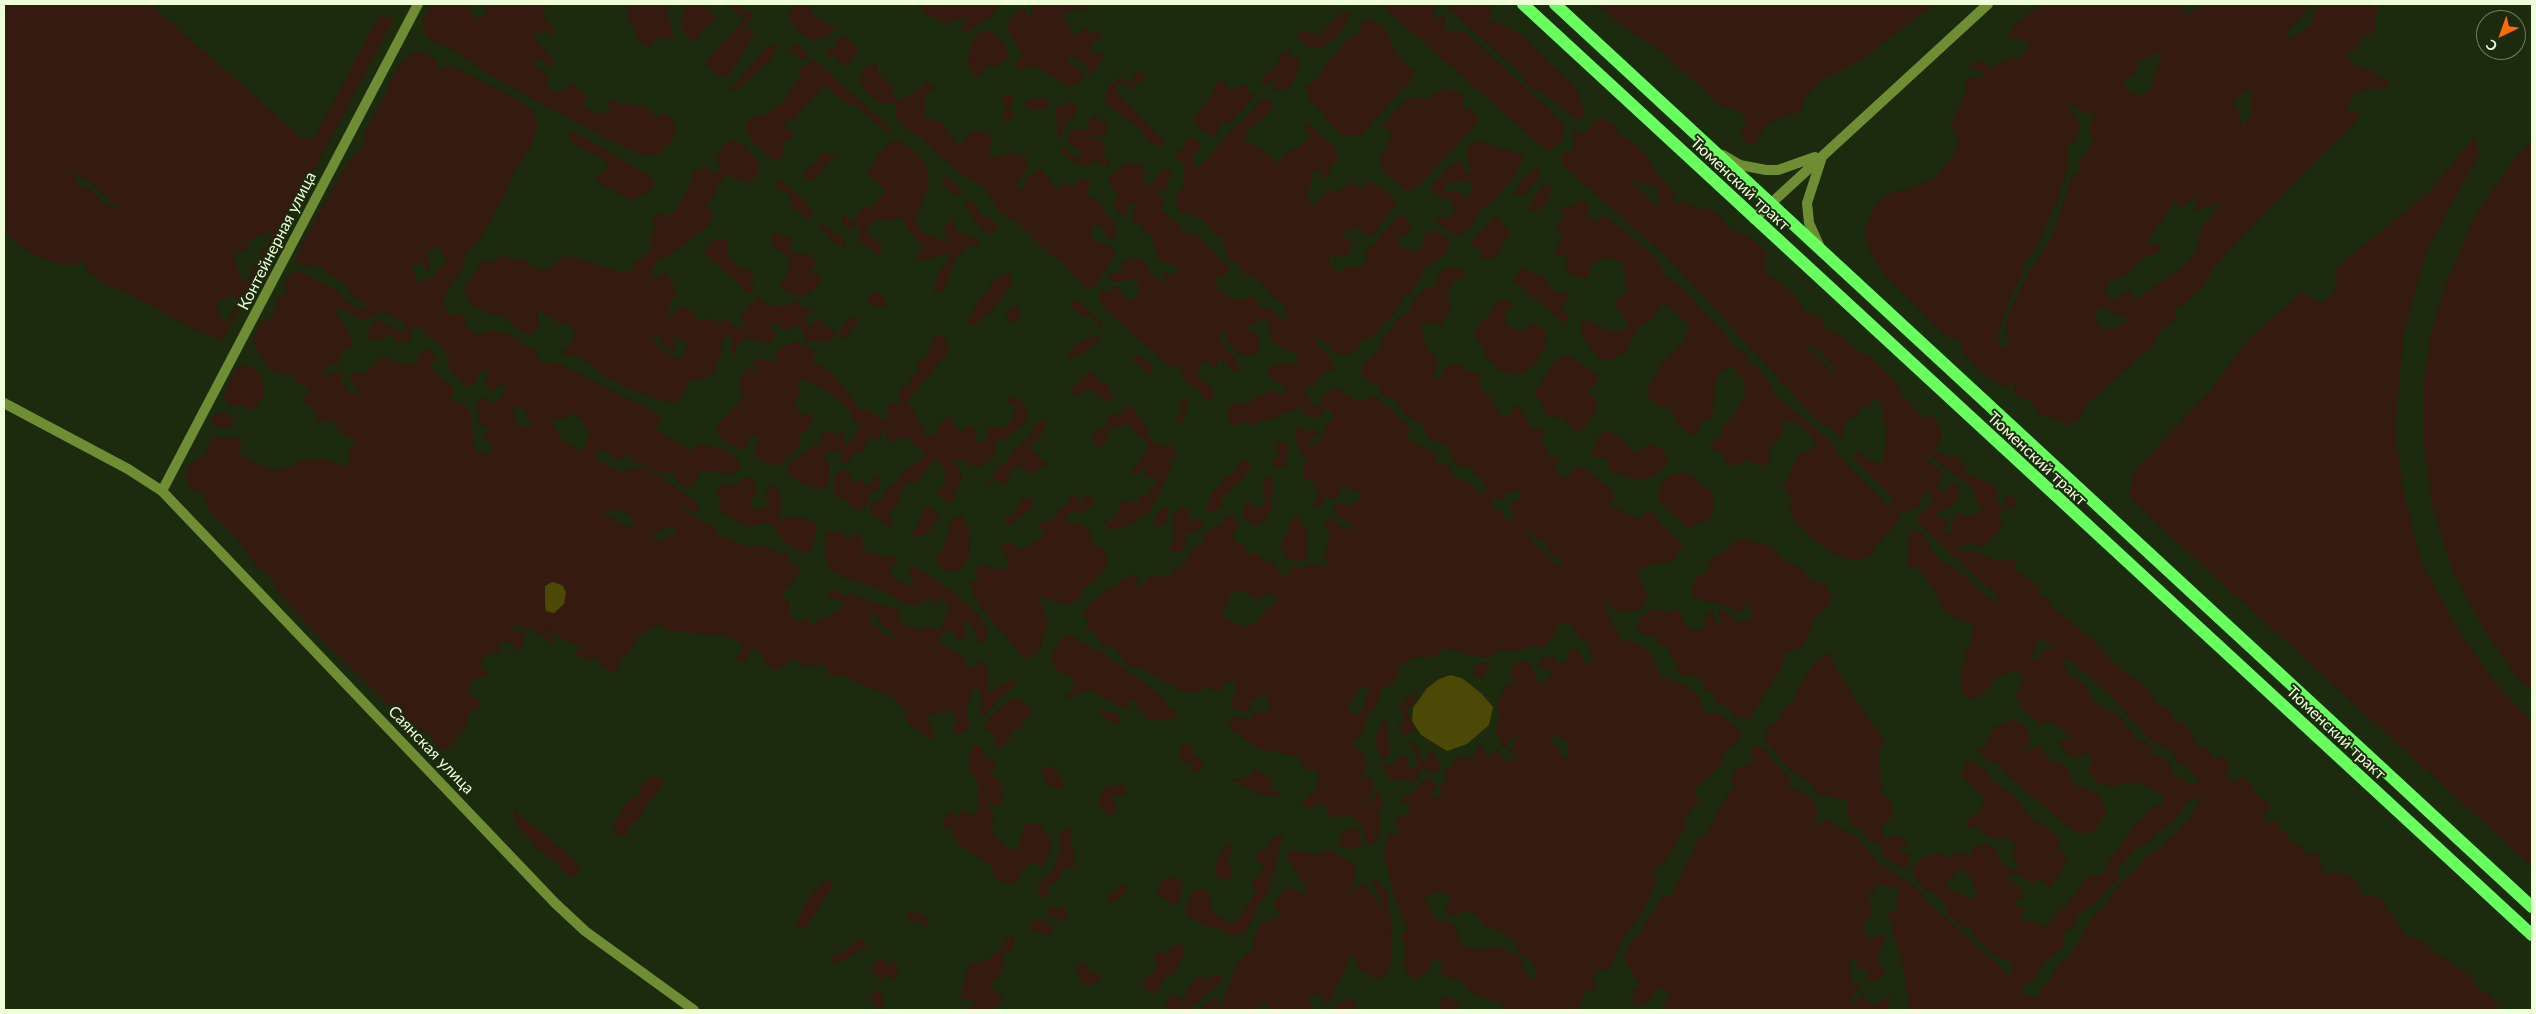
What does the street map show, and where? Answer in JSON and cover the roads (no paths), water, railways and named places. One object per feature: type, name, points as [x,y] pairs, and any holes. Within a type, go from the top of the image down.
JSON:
[{"type":"main road","name":"Тюменский тракт","points":[[1523,4],[2532,935]]},
{"type":"main road","name":"Тюменский тракт","points":[[1555,4],[2532,907]]},
{"type":"street","name":"Контейнерная улица","points":[[162,492],[418,4]]},
{"type":"street","points":[[1754,219],[1823,153],[1988,4]]},
{"type":"street","points":[[1713,149],[1740,165],[1766,170],[1778,170],[1799,164],[1823,153]]},
{"type":"street","points":[[1823,153],[1808,192],[1807,203],[1813,233],[1825,254]]},
{"type":"street","name":"Саянская улица","points":[[4,403],[128,469],[162,492],[555,903],[585,931],[694,1010]]}]
